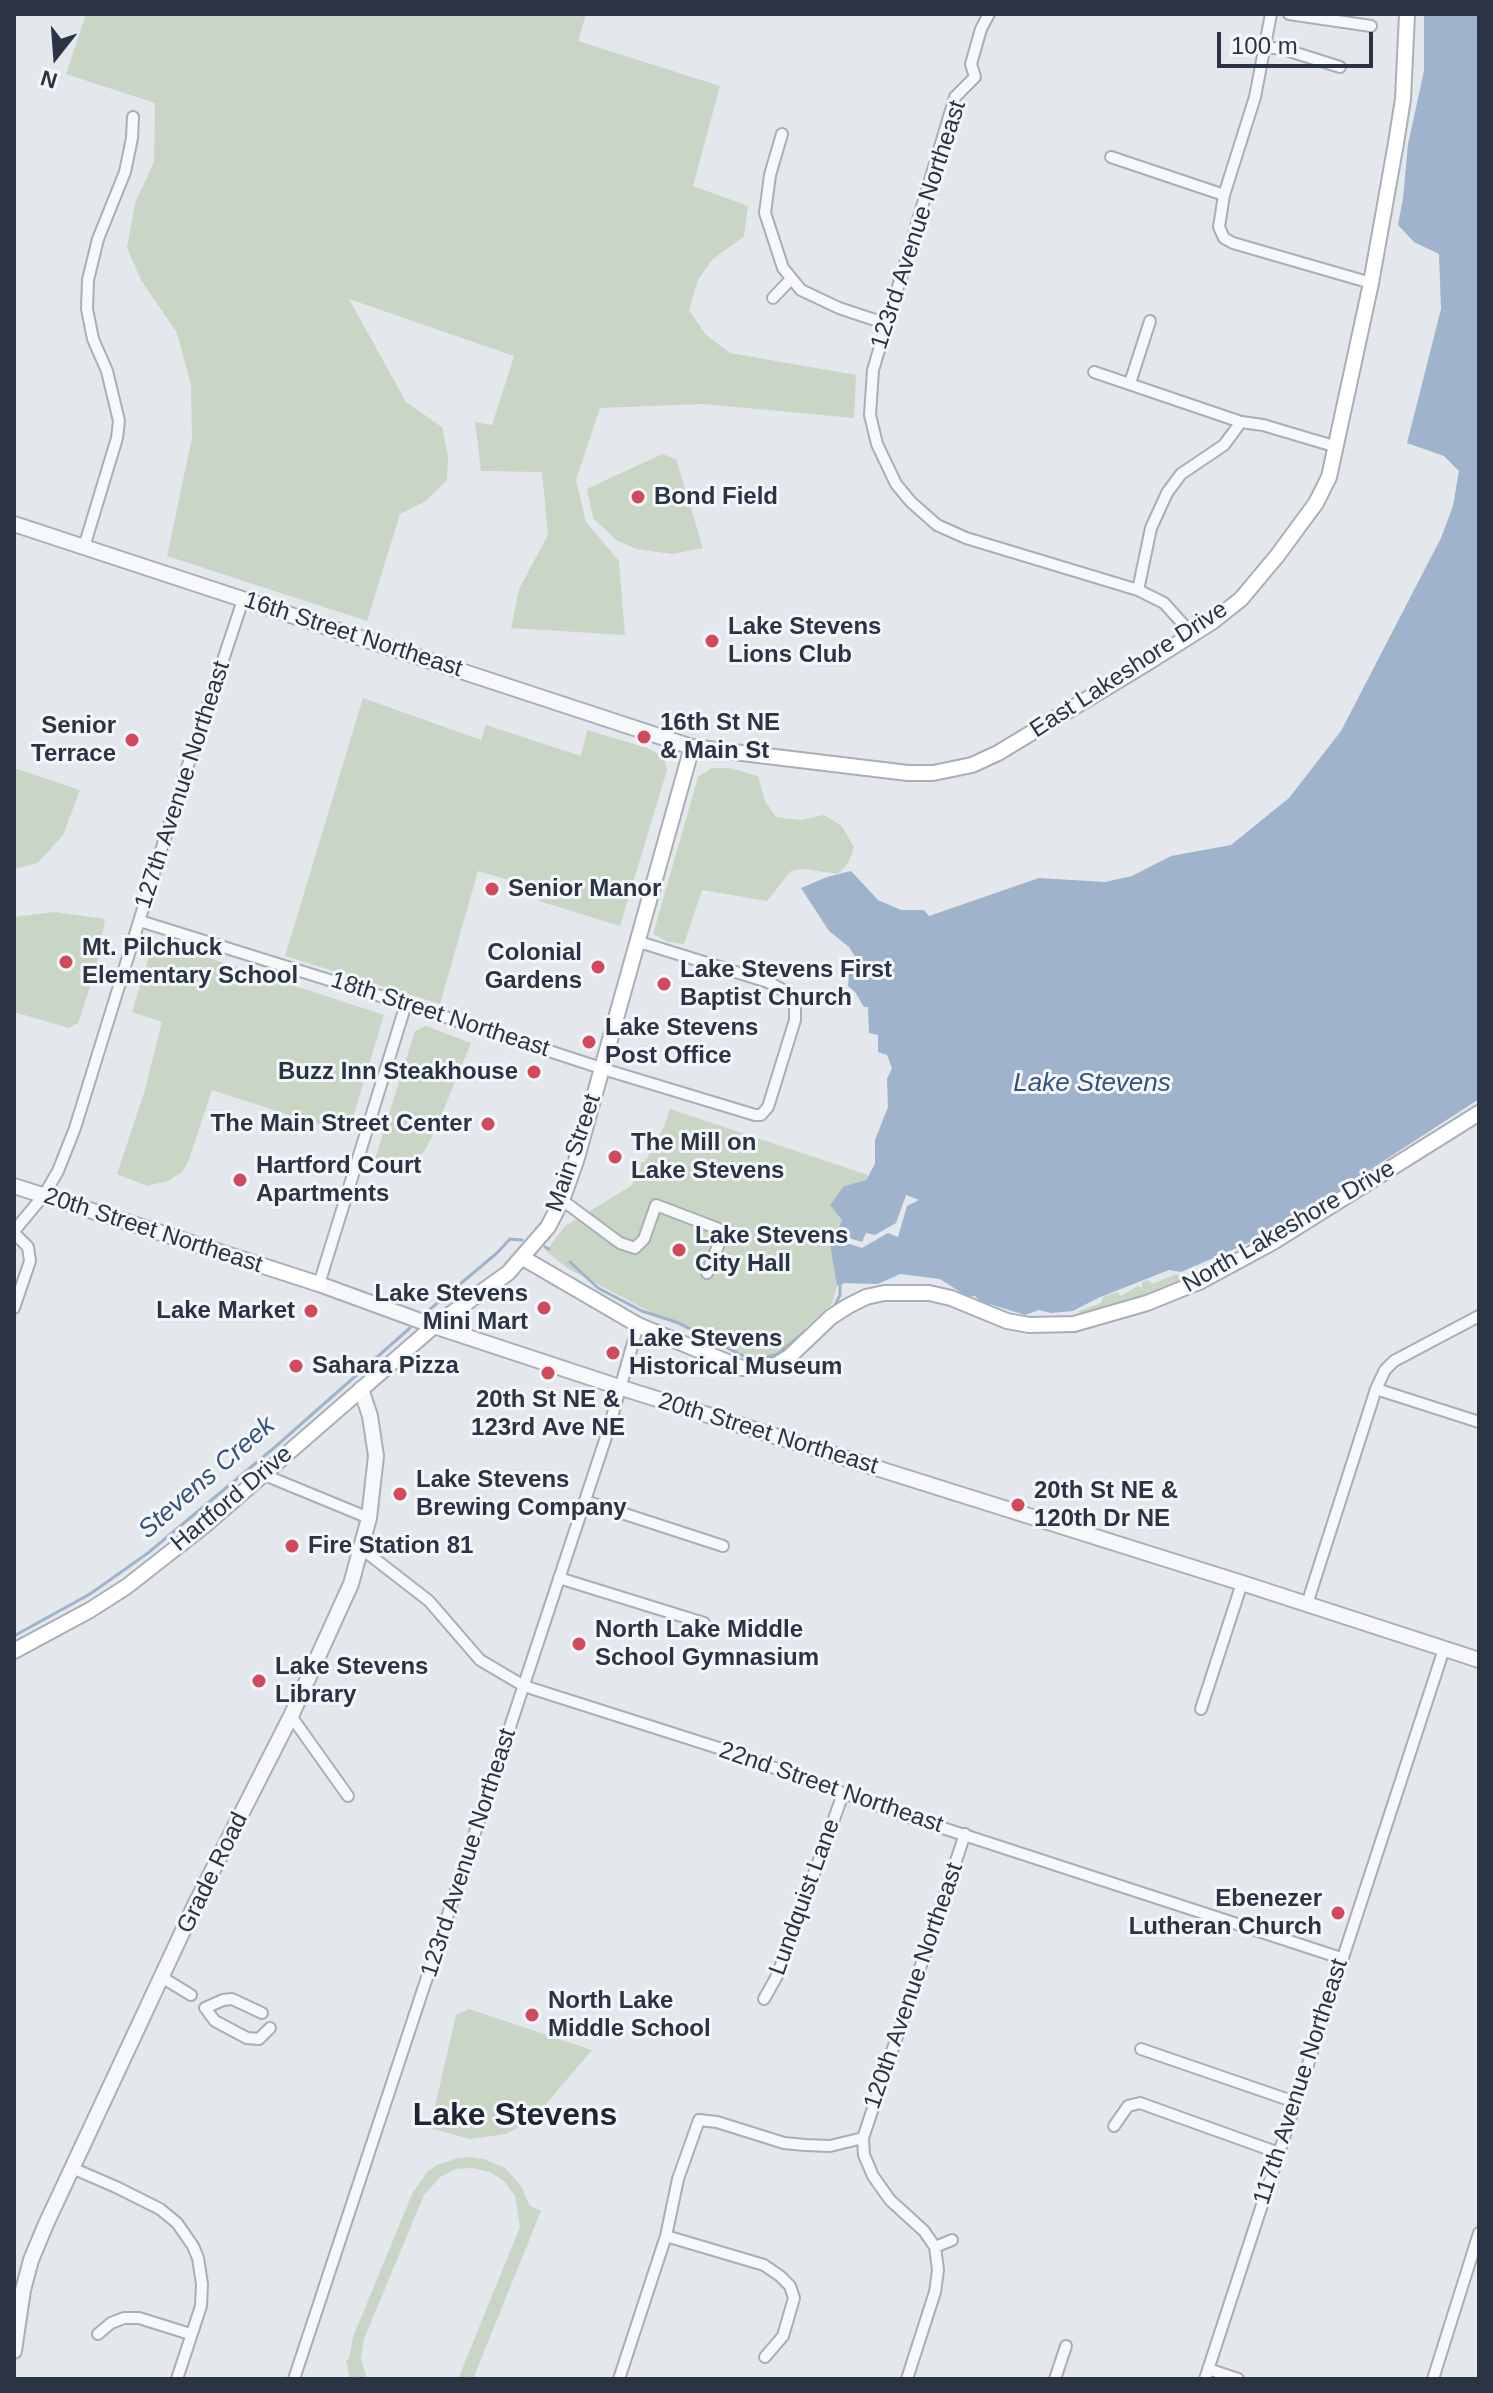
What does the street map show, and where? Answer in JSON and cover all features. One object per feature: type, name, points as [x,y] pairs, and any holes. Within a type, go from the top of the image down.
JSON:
[{"type":"main road","name":"East Lakeshore Drive","points":[[692,747],[908,773],[933,773],[972,765],[1008,747],[1212,622],[1241,599],[1316,503],[1329,477],[1371,283],[1403,99],[1407,14]]},
{"type":"main road","name":"Main Street","points":[[424,1323],[508,1273],[548,1227],[562,1200],[692,747]]},
{"type":"main road","name":"North Lakeshore Drive","points":[[523,1258],[638,1325],[742,1368],[776,1365],[789,1357],[831,1317],[866,1297],[884,1293],[929,1293],[951,1298],[1007,1321],[1054,1326],[1093,1320],[1199,1282],[1332,1207],[1479,1113]]},
{"type":"main road","name":"20th Street Northeast","points":[[133,1224],[319,1284]]},
{"type":"main road","name":"Hartford Drive","points":[[14,1651],[126,1587],[204,1526],[361,1389],[424,1323]]},
{"type":"street","name":"123rd Avenue Northeast","points":[[989,14],[981,29],[971,64],[975,77],[955,97],[873,370],[870,415],[877,444],[896,484],[937,525],[966,538],[1138,590],[1164,603],[1192,634]]},
{"type":"street","points":[[1271,14],[1255,97],[1224,195],[1219,227],[1224,238],[1243,247],[1371,283]]},
{"type":"street","points":[[1289,14],[1371,26]]},
{"type":"street","points":[[1264,47],[1283,49],[1340,67]]},
{"type":"street","points":[[84,547],[117,438],[119,421],[107,371],[93,339],[87,309],[88,280],[98,239],[125,172],[133,117]]},
{"type":"street","points":[[782,134],[770,175],[765,213],[783,268],[801,290],[839,308],[887,324]]},
{"type":"street","points":[[1111,157],[1224,195]]},
{"type":"street","points":[[773,298],[791,279]]},
{"type":"street","points":[[1130,383],[1150,321]]},
{"type":"street","points":[[1094,372],[1241,422],[1263,425],[1337,447]]},
{"type":"street","points":[[1138,590],[1151,528],[1167,493],[1181,474],[1224,445],[1241,422]]},
{"type":"street","name":"16th Street Northeast","points":[[14,524],[692,747]]},
{"type":"street","name":"127th Avenue Northeast","points":[[14,1232],[44,1195],[58,1171],[75,1128],[243,600]]},
{"type":"street","name":"18th Street Northeast","points":[[140,921],[602,1068],[761,1115],[768,1107],[795,1020],[795,1006],[790,994],[768,982],[636,941]]},
{"type":"street","points":[[319,1284],[406,1004]]},
{"type":"street","name":"20th Street Northeast","points":[[14,1186],[133,1224]]},
{"type":"street","points":[[562,1200],[620,1243],[635,1248],[644,1239],[656,1205],[724,1231],[707,1273]]},
{"type":"street","points":[[14,1232],[28,1247],[30,1261],[14,1308]]},
{"type":"street","name":"20th Street Northeast","points":[[319,1284],[424,1323],[622,1388],[1479,1660]]},
{"type":"street","points":[[1307,1604],[1376,1389],[1385,1370],[1394,1361],[1479,1316]]},
{"type":"street","name":"123rd Avenue Northeast","points":[[294,2379],[622,1388],[638,1325]]},
{"type":"street","name":"Grade Road","points":[[14,2351],[16,2324],[31,2260],[195,1905],[291,1716],[340,1610],[362,1549],[376,1456],[370,1416],[361,1389]]},
{"type":"street","points":[[1376,1389],[1479,1422]]},
{"type":"street","points":[[262,1474],[369,1518]]},
{"type":"street","points":[[585,1501],[723,1546]]},
{"type":"street","name":"22nd Street Northeast","points":[[362,1549],[429,1601],[480,1660],[524,1686],[731,1752],[843,1794],[1341,1958]]},
{"type":"street","points":[[559,1578],[704,1623]]},
{"type":"street","points":[[1201,1709],[1242,1583]]},
{"type":"street","name":"117th Avenue Northeast","points":[[1206,2374],[1444,1649]]},
{"type":"street","points":[[291,1716],[348,1796]]},
{"type":"street","name":"Lundquist Lane","points":[[764,1999],[777,1976],[843,1794]]},
{"type":"street","name":"120th Avenue Northeast","points":[[863,2138],[965,1834]]},
{"type":"street","points":[[163,1978],[191,1995]]},
{"type":"street","points":[[262,2013],[232,1999],[223,2000],[206,2010],[215,2021],[247,2038],[259,2039],[270,2028]]},
{"type":"street","points":[[1141,2049],[1295,2102]]},
{"type":"street","points":[[1114,2126],[1128,2106],[1140,2103],[1279,2153]]},
{"type":"street","points":[[619,2379],[666,2236],[678,2179],[699,2120],[717,2122],[784,2143],[830,2146],[863,2138],[864,2155],[873,2176],[890,2200],[924,2231],[935,2247],[938,2270],[935,2292],[907,2379]]},
{"type":"street","points":[[72,2168],[160,2209],[186,2234],[198,2258],[201,2306],[177,2379]]},
{"type":"street","points":[[1433,2379],[1479,2233]]},
{"type":"street","points":[[666,2236],[764,2265],[790,2286],[794,2298],[792,2313],[783,2336],[765,2357]]},
{"type":"street","points":[[935,2247],[952,2240]]},
{"type":"street","points":[[98,2334],[111,2323],[124,2318],[139,2318],[190,2334]]},
{"type":"street","points":[[1055,2379],[1066,2346]]},
{"type":"street","points":[[1206,2374],[1238,2379]]},
{"type":"green space","points":[[86,14],[586,14],[578,41],[720,86],[693,186],[748,206],[744,236],[712,260],[698,280],[689,310],[706,335],[730,353],[856,375],[854,418],[704,404],[600,408],[576,480],[586,522],[619,561],[625,635],[511,628],[519,589],[548,535],[542,472],[481,471],[475,422],[492,425],[514,356],[349,299],[406,402],[442,427],[448,456],[447,480],[426,501],[400,514],[367,621],[167,556],[192,438],[191,385],[177,333],[141,280],[127,248],[135,203],[154,162],[155,103],[66,74]]},
{"type":"green space","name":"Bond Field","points":[[662,454],[676,459],[703,548],[672,554],[636,549],[616,540],[593,518],[587,489]]},
{"type":"green space","points":[[363,698],[481,740],[486,725],[581,756],[587,730],[647,748],[664,757],[667,770],[620,926],[539,901],[542,890],[478,871],[440,1004],[285,956]]},
{"type":"green space","points":[[14,768],[80,790],[63,835],[38,863],[14,869]]},
{"type":"green space","points":[[712,768],[729,768],[758,776],[765,801],[776,817],[800,820],[824,815],[842,826],[854,847],[849,862],[838,874],[804,869],[791,871],[767,901],[702,890],[684,944],[668,942],[653,934],[698,777]]},
{"type":"green space","points":[[54,912],[105,919],[96,969],[78,1023],[69,1028],[14,1012],[14,917]]},
{"type":"green space","points":[[154,940],[384,1015],[348,1134],[212,1090],[182,1172],[168,1181],[147,1186],[117,1174],[144,1093],[162,1022],[132,1012]]},
{"type":"green space","points":[[426,1026],[471,1043],[424,1152],[402,1172],[374,1162],[415,1031]]},
{"type":"green space","points":[[670,1109],[868,1175],[866,1180],[844,1186],[842,1220],[835,1236],[828,1235],[837,1286],[832,1304],[776,1355],[744,1357],[567,1268],[546,1251],[565,1226],[631,1186],[641,1162],[645,1162],[663,1129]]},
{"type":"green space","points":[[1176,1274],[1190,1282],[1076,1320],[1079,1311],[1101,1303],[1103,1297],[1117,1292],[1121,1296],[1138,1286],[1142,1288],[1142,1282],[1148,1280],[1152,1284]]},
{"type":"green space","points":[[469,2009],[592,2050],[533,2119],[506,2134],[470,2139],[430,2128],[456,2015]]},
{"type":"green space","points":[[471,2157],[505,2168],[521,2186],[530,2206],[541,2211],[473,2379],[458,2379],[520,2227],[515,2196],[504,2181],[490,2172],[472,2168],[455,2169],[440,2177],[424,2195],[364,2339],[361,2359],[367,2379],[350,2379],[346,2360],[349,2359],[353,2337],[413,2192],[428,2171],[437,2165]]},
{"type":"water","name":"Lake Stevens","points":[[1424,14],[1479,14],[1479,1099],[1276,1231],[1181,1272],[1169,1270],[1073,1311],[1051,1313],[1039,1310],[1025,1315],[980,1301],[975,1296],[968,1297],[940,1279],[900,1274],[878,1284],[840,1283],[837,1286],[828,1234],[835,1236],[842,1220],[830,1205],[844,1186],[866,1180],[875,1164],[875,1140],[888,1107],[887,1079],[892,1068],[887,1055],[878,1052],[878,1035],[869,1033],[868,1007],[864,1007],[848,986],[849,973],[858,961],[849,947],[829,931],[801,888],[851,871],[878,900],[901,910],[924,910],[929,916],[1039,878],[1105,882],[1132,876],[1171,856],[1231,845],[1289,798],[1341,731],[1441,538],[1453,506],[1459,471],[1444,456],[1407,443],[1441,309],[1439,254],[1414,242],[1398,225],[1408,144],[1424,71]]},
{"type":"pier","points":[[906,1195],[919,1200],[907,1206],[898,1237],[888,1233],[862,1248],[834,1239],[836,1234],[862,1242],[866,1233],[875,1235],[896,1223]]},
{"type":"waterway","name":"Stevens Creek","points":[[428,1311],[510,1239],[522,1240]]},
{"type":"waterway","name":"Stevens Creek","points":[[545,1247],[549,1249]]},
{"type":"waterway","name":"Stevens Creek","points":[[570,1262],[598,1288],[642,1311],[679,1323],[747,1358],[778,1354],[810,1327]]},
{"type":"waterway","name":"Stevens Creek","points":[[834,1307],[840,1295],[840,1283],[843,1282]]},
{"type":"waterway","name":"Stevens Creek","points":[[14,1636],[90,1594],[148,1553],[410,1328]]},
{"type":"place","name":"Bond Field","points":[[638,497]]},
{"type":"place","name":"Lake Stevens Lions Club","points":[[712,641]]},
{"type":"place","name":"16th St NE & Main St","points":[[644,737]]},
{"type":"place","name":"Senior Terrace","points":[[132,740]]},
{"type":"place","name":"Senior Manor","points":[[492,889]]},
{"type":"place","name":"Mt. Pilchuck Elementary School","points":[[66,962]]},
{"type":"place","name":"Colonial Gardens","points":[[598,967]]},
{"type":"place","name":"Lake Stevens First Baptist Church","points":[[664,984]]},
{"type":"place","name":"Lake Stevens Post Office","points":[[589,1042]]},
{"type":"place","name":"Buzz Inn Steakhouse","points":[[534,1072]]},
{"type":"place","name":"The Main Street Center","points":[[488,1124]]},
{"type":"place","name":"The Mill on Lake Stevens","points":[[615,1157]]},
{"type":"place","name":"Hartford Court Apartments","points":[[240,1180]]},
{"type":"place","name":"Lake Stevens City Hall","points":[[679,1250]]},
{"type":"place","name":"Lake Stevens Mini Mart","points":[[544,1308]]},
{"type":"place","name":"Lake Market","points":[[311,1311]]},
{"type":"place","name":"Lake Stevens Historical Museum","points":[[613,1353]]},
{"type":"place","name":"Sahara Pizza","points":[[296,1366]]},
{"type":"place","name":"20th St NE & 123rd Ave NE","points":[[548,1373]]},
{"type":"place","name":"Lake Stevens Brewing Company","points":[[400,1494]]},
{"type":"place","name":"20th St NE & 120th Dr NE","points":[[1018,1505]]},
{"type":"place","name":"Fire Station 81","points":[[292,1546]]},
{"type":"place","name":"North Lake Middle School Gymnasium","points":[[579,1644]]},
{"type":"place","name":"Lake Stevens Library","points":[[259,1681]]},
{"type":"place","name":"Ebenezer Lutheran Church","points":[[1338,1913]]},
{"type":"place","name":"North Lake Middle School","points":[[532,2015]]},
{"type":"district","name":"Lake Stevens","points":[[515,2116]]}]
